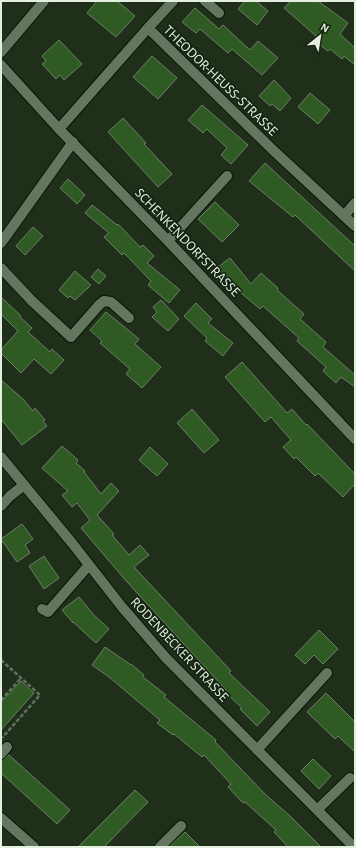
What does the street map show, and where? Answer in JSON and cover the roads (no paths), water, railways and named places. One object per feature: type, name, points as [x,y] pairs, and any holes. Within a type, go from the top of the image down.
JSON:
[{"type":"street","points":[[1,52],[44,1]]},
{"type":"street","points":[[148,28],[173,1]]},
{"type":"street","points":[[206,1],[219,13]]},
{"type":"street","name":"THEODOR-HEUSS-STRASSE","points":[[59,128],[148,28],[274,152],[355,226]]},
{"type":"street","name":"SCHENKENDORFSTRASSE","points":[[1,65],[59,128],[355,438]]},
{"type":"street","points":[[1,243],[73,142]]},
{"type":"street","points":[[168,241],[227,176]]},
{"type":"street","points":[[344,216],[355,203]]},
{"type":"street","points":[[1,268],[32,302],[71,337],[104,301],[111,302],[129,318]]},
{"type":"street","name":"RODENBECKER STRASSE","points":[[1,457],[122,607],[166,658],[354,847]]},
{"type":"street","points":[[1,506],[10,496],[24,485]]},
{"type":"street","points":[[42,609],[48,612],[89,565]]},
{"type":"street","points":[[257,750],[327,673]]},
{"type":"street","points":[[317,810],[350,778]]},
{"type":"street","points":[[1,818],[29,845]]},
{"type":"street","points":[[160,847],[181,826]]}]
